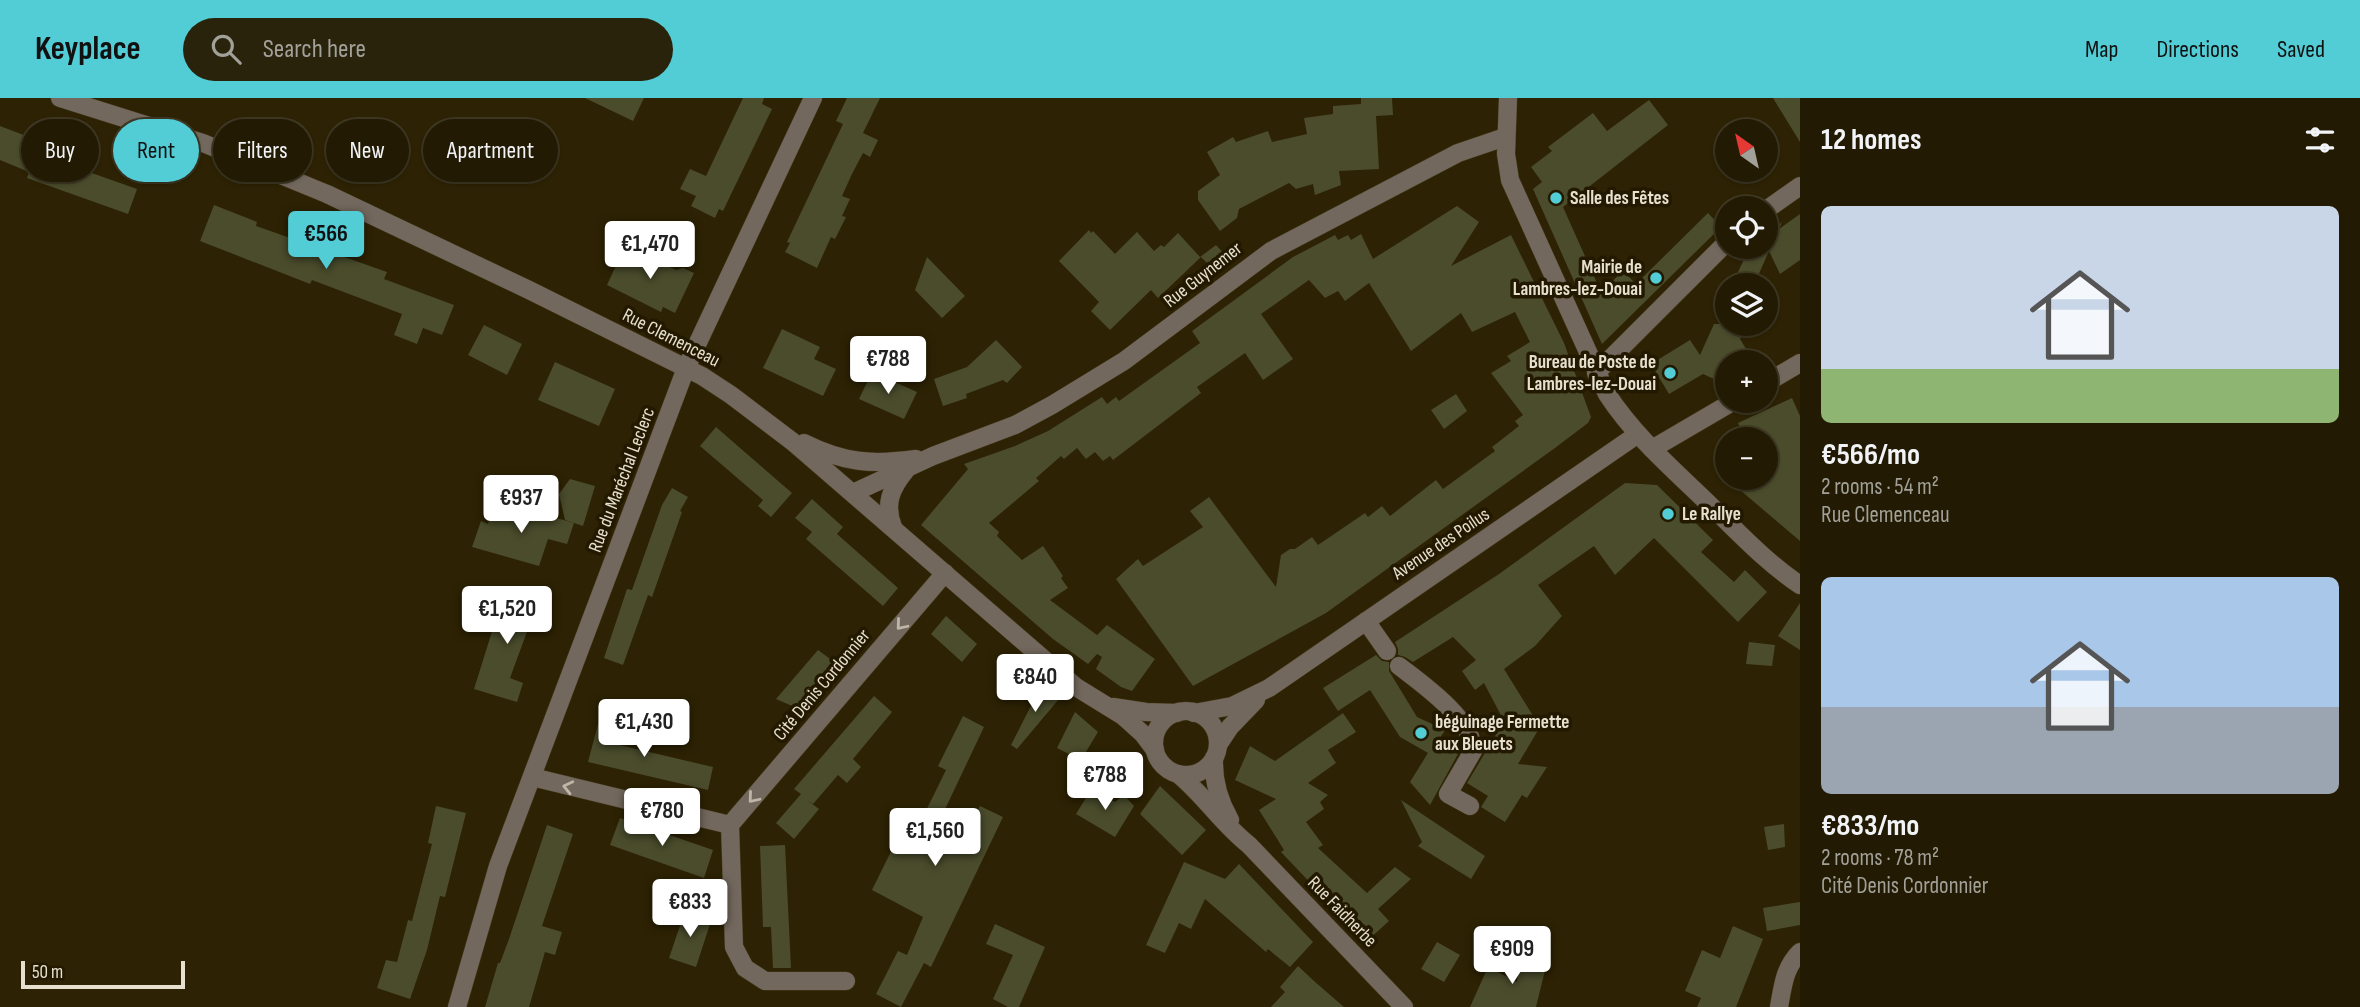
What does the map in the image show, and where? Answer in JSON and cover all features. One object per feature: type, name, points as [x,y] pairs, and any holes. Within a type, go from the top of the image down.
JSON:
[{"type":"street","name":"Rue du Maréchal Leclerc","points":[[457,1007],[487,897],[686,368],[813,98]]},
{"type":"street","points":[[1508,98],[1505,137],[1507,166],[1516,196],[1596,373],[1614,404],[1652,449],[1764,557],[1800,585]]},
{"type":"street","name":"Rue Clemenceau","points":[[66,99],[203,143],[327,194],[686,368],[724,390],[780,432],[893,527],[1076,687],[1110,706],[1134,726],[1155,750]]},
{"type":"street","name":"Rue Guynemer","points":[[850,491],[1015,425],[1124,361],[1254,262],[1303,232],[1458,153],[1505,137]]},
{"type":"street","points":[[1778,202],[1800,186]]},
{"type":"street","points":[[1596,373],[1715,254]]},
{"type":"street","points":[[1778,376],[1800,363]]},
{"type":"street","points":[[1652,449],[1715,412]]},
{"type":"street","name":"Rue Guynemer","points":[[780,432],[834,456],[862,463],[933,456]]},
{"type":"street","name":"Avenue des Poilus","points":[[1186,713],[1232,706],[1269,688],[1638,434]]},
{"type":"street","points":[[850,491],[852,480],[861,470],[875,463]]},
{"type":"street","points":[[893,527],[888,511],[890,496],[908,467]]},
{"type":"street","name":"Cité Denis Cordonnier","points":[[730,825],[945,573]]},
{"type":"street","points":[[1366,621],[1387,651]]},
{"type":"street","points":[[1399,666],[1439,698],[1470,736],[1473,751],[1448,794],[1470,806]]},
{"type":"street","name":"Avenue des Poilus","points":[[1216,752],[1240,716],[1269,688]]},
{"type":"street","name":"Rue Clemenceau","points":[[1110,706],[1146,712],[1186,713]]},
{"type":"street","points":[[1186,713],[1202,716],[1212,725],[1216,752],[1199,772],[1178,774],[1163,765],[1155,750],[1155,737],[1166,719],[1186,713]]},
{"type":"street","name":"Rue Faidherbe","points":[[1216,752],[1214,778],[1225,811],[1249,845]]},
{"type":"street","name":"Rue Faidherbe","points":[[1178,774],[1404,1007]]},
{"type":"street","points":[[532,777],[730,825],[734,947],[745,968],[765,981],[846,981]]},
{"type":"street","points":[[1779,1007],[1785,976],[1800,952]]},
{"type":"building","points":[[585,98],[644,98],[633,121]]},
{"type":"building","points":[[743,98],[764,98],[762,104],[772,109],[723,211],[719,209],[715,218],[691,206],[696,196],[680,189],[690,169],[706,176]]},
{"type":"building","points":[[847,98],[880,98],[863,133],[878,140],[870,157],[863,153],[852,174],[842,196],[850,199],[842,216],[846,217],[835,239],[831,237],[817,268],[785,252],[790,243],[787,242],[843,124],[836,121]]},
{"type":"building","points":[[1361,98],[1392,98],[1393,115],[1376,116],[1379,169],[1339,171],[1341,185],[1315,195],[1313,184],[1296,189],[1289,183],[1239,209],[1237,218],[1220,231],[1198,200],[1198,191],[1220,175],[1207,152],[1233,137],[1236,142],[1268,131],[1272,142],[1307,134],[1304,118],[1333,114],[1333,106],[1361,104]]},
{"type":"building","points":[[1773,98],[1800,98],[1800,142]]},
{"type":"building","name":"Salle des Fêtes","points":[[1649,100],[1668,125],[1563,207],[1601,292],[1623,271],[1636,284],[1708,213],[1715,221],[1715,233],[1602,344],[1533,189],[1542,182],[1531,167],[1552,151],[1548,147],[1593,113],[1607,131]]},
{"type":"building","points":[[0,126],[21,134],[21,169],[0,160]]},
{"type":"building","points":[[99,176],[137,189],[128,214],[38,182],[99,182]]},
{"type":"building","points":[[214,205],[257,222],[256,226],[387,272],[384,279],[454,305],[442,335],[423,328],[417,344],[394,335],[402,314],[312,280],[310,284],[200,241]]},
{"type":"building","points":[[1457,206],[1479,222],[1451,266],[1511,235],[1564,343],[1591,417],[1588,423],[1555,448],[1326,613],[1193,686],[1116,579],[1138,559],[1143,566],[1203,527],[1190,511],[1209,497],[1276,587],[1281,555],[1290,549],[1295,549],[1312,537],[1318,545],[1365,513],[1368,517],[1382,506],[1390,516],[1436,480],[1443,489],[1495,451],[1492,447],[1519,426],[1515,421],[1523,415],[1491,373],[1511,361],[1507,356],[1530,342],[1515,312],[1472,332],[1461,313],[1411,351],[1369,283],[1345,301],[1338,291],[1325,298],[1309,280],[1261,314],[1293,359],[1263,380],[1245,353],[1197,387],[1201,393],[1113,460],[1110,456],[1103,461],[1095,452],[1086,459],[1077,448],[1064,459],[1061,456],[1036,478],[1039,481],[989,523],[999,532],[997,536],[1022,560],[1043,546],[1068,588],[1050,600],[1097,635],[1107,625],[1155,659],[1132,691],[1121,687],[1096,669],[1102,657],[1097,654],[1088,664],[1053,639],[921,525],[968,469],[964,464],[1048,431],[1102,397],[1107,404],[1116,397],[1119,401],[1200,343],[1192,331],[1293,257],[1335,235],[1338,240],[1348,235],[1351,240],[1361,234],[1373,259]]},
{"type":"building","points":[[1800,214],[1800,260],[1780,274],[1773,259],[1778,259],[1778,226],[1782,222],[1779,229]]},
{"type":"building","points":[[1089,230],[1115,254],[1137,232],[1154,251],[1161,245],[1164,247],[1178,233],[1200,257],[1216,245],[1229,259],[1214,270],[1201,257],[1158,298],[1151,290],[1110,330],[1091,311],[1099,302],[1059,261]]},
{"type":"building","points":[[625,246],[676,270],[683,268],[694,273],[675,313],[663,307],[661,312],[607,285]]},
{"type":"building","points":[[927,257],[965,296],[942,318],[915,290]]},
{"type":"building","points":[[1744,259],[1765,259],[1759,273],[1738,273]]},
{"type":"building","points":[[1714,324],[1715,336],[1742,336],[1740,339],[1747,350],[1715,350],[1715,380],[1703,374],[1669,394],[1651,364],[1690,340],[1700,355]]},
{"type":"building","points":[[484,325],[522,344],[507,375],[468,355]]},
{"type":"building","points":[[782,329],[820,347],[814,359],[836,369],[823,396],[763,368]]},
{"type":"building","points":[[996,340],[1022,367],[1007,383],[1003,380],[966,394],[967,398],[943,406],[934,379],[967,367]]},
{"type":"building","points":[[555,362],[615,389],[599,426],[538,400]]},
{"type":"building","points":[[872,372],[917,392],[904,419],[859,399]]},
{"type":"building","points":[[1456,394],[1467,411],[1444,429],[1431,410]]},
{"type":"building","points":[[1792,398],[1800,416],[1800,541],[1740,490],[1778,490],[1778,427],[1740,427],[1738,423],[1760,413],[1778,413],[1778,404]]},
{"type":"building","points":[[716,427],[792,493],[771,517],[758,506],[763,500],[700,446]]},
{"type":"building","points":[[570,479],[595,486],[583,526],[565,520],[559,494]]},
{"type":"building","points":[[1625,483],[1657,485],[1713,540],[1701,552],[1734,582],[1745,570],[1767,592],[1738,622],[1654,538],[1615,575],[1594,546],[1538,585],[1562,616],[1535,646],[1504,669],[1540,727],[1518,764],[1547,767],[1527,798],[1522,795],[1505,822],[1481,807],[1488,796],[1467,783],[1504,721],[1484,683],[1475,690],[1462,671],[1476,660],[1453,637],[1413,662],[1398,655],[1395,642],[1499,574]]},
{"type":"building","points":[[672,488],[688,497],[680,511],[682,512],[652,597],[648,595],[623,665],[604,658],[627,589],[632,590],[662,505]]},
{"type":"building","points":[[812,499],[843,527],[837,534],[898,588],[883,606],[806,539],[812,532],[795,518]]},
{"type":"building","points":[[493,508],[529,520],[532,511],[574,523],[567,544],[548,539],[539,566],[472,547],[481,521],[488,524]]},
{"type":"building","points":[[516,586],[539,599],[510,678],[523,683],[517,702],[474,689],[497,608],[502,609]]},
{"type":"building","points":[[1800,603],[1800,650],[1778,636]]},
{"type":"building","points":[[946,616],[977,644],[962,662],[931,634]]},
{"type":"building","points":[[1749,642],[1775,645],[1772,666],[1746,664]]},
{"type":"building","points":[[818,650],[837,664],[799,709],[776,699]]},
{"type":"building","name":"béguinage Fermette aux Bleuets","points":[[1376,655],[1382,661],[1389,662],[1389,671],[1417,717],[1445,730],[1438,741],[1458,754],[1430,805],[1410,782],[1428,753],[1400,737],[1370,690],[1338,711],[1323,688]]},
{"type":"building","points":[[1042,684],[1059,699],[1017,749],[1011,745]]},
{"type":"building","points":[[874,696],[892,712],[853,759],[861,767],[847,783],[838,775],[813,804],[807,800],[819,809],[794,839],[776,823],[801,794],[794,789]]},
{"type":"building","points":[[1075,712],[1098,732],[1081,760],[1057,748]]},
{"type":"building","points":[[601,713],[620,717],[615,744],[713,767],[708,790],[588,762]]},
{"type":"building","points":[[1343,713],[1356,732],[1328,750],[1336,763],[1308,783],[1328,795],[1320,802],[1324,809],[1306,822],[1323,845],[1318,848],[1367,893],[1395,867],[1411,879],[1378,909],[1389,921],[1367,941],[1321,890],[1319,892],[1281,852],[1284,850],[1259,810],[1276,799],[1235,780],[1250,746],[1275,761]]},
{"type":"building","points":[[963,716],[984,727],[938,824],[964,836],[980,806],[1003,817],[931,967],[924,963],[901,1007],[876,994],[898,951],[907,955],[923,917],[872,890],[904,825],[916,831],[946,770],[938,766]]},
{"type":"building","points":[[1160,786],[1206,830],[1182,855],[1140,814]]},
{"type":"building","points":[[1092,788],[1115,802],[1124,795],[1134,806],[1115,837],[1076,814]]},
{"type":"building","points":[[1401,800],[1485,856],[1471,879],[1418,846],[1422,842]]},
{"type":"building","points":[[436,806],[466,813],[445,897],[440,896],[427,950],[410,999],[377,988],[386,960],[397,962],[408,920],[412,921],[432,844],[428,843]]},
{"type":"building","points":[[620,818],[713,850],[704,878],[610,845]]},
{"type":"building","points":[[1784,824],[1785,847],[1768,850],[1764,827]]},
{"type":"building","points":[[547,825],[573,834],[542,926],[562,932],[555,955],[545,952],[529,1007],[485,1007],[498,963],[509,939]]},
{"type":"building","points":[[785,845],[791,968],[773,968],[771,927],[763,927],[760,846]]},
{"type":"building","points":[[1184,862],[1225,879],[1239,864],[1313,942],[1290,967],[1268,949],[1266,952],[1205,899],[1191,929],[1179,923],[1165,953],[1146,945]]},
{"type":"building","points":[[1800,902],[1800,925],[1767,931],[1763,908]]},
{"type":"building","points":[[685,911],[711,921],[696,967],[669,958]]},
{"type":"building","points":[[995,924],[1045,947],[1019,1007],[1008,1007],[993,999],[1013,955],[986,944]]},
{"type":"building","points":[[1733,926],[1763,939],[1736,1007],[1697,1007],[1701,998],[1685,991],[1702,950],[1720,958]]},
{"type":"building","points":[[1437,942],[1460,955],[1444,982],[1421,969]]},
{"type":"building","points":[[1520,954],[1547,962],[1536,1007],[1470,1007],[1488,967],[1517,982]]},
{"type":"building","points":[[1298,966],[1344,1007],[1271,1007],[1285,992],[1280,987]]},
{"type":"place","name":"Salle des Fêtes","points":[[1556,198]]},
{"type":"place","name":"Mairie de Lambres-lez-Douai","points":[[1656,278]]},
{"type":"place","name":"Bureau de Poste de Lambres-lez-Douai","points":[[1670,373]]},
{"type":"place","name":"Le Rallye","points":[[1668,514]]},
{"type":"place","name":"béguinage Fermette aux Bleuets","points":[[1421,733]]}]
